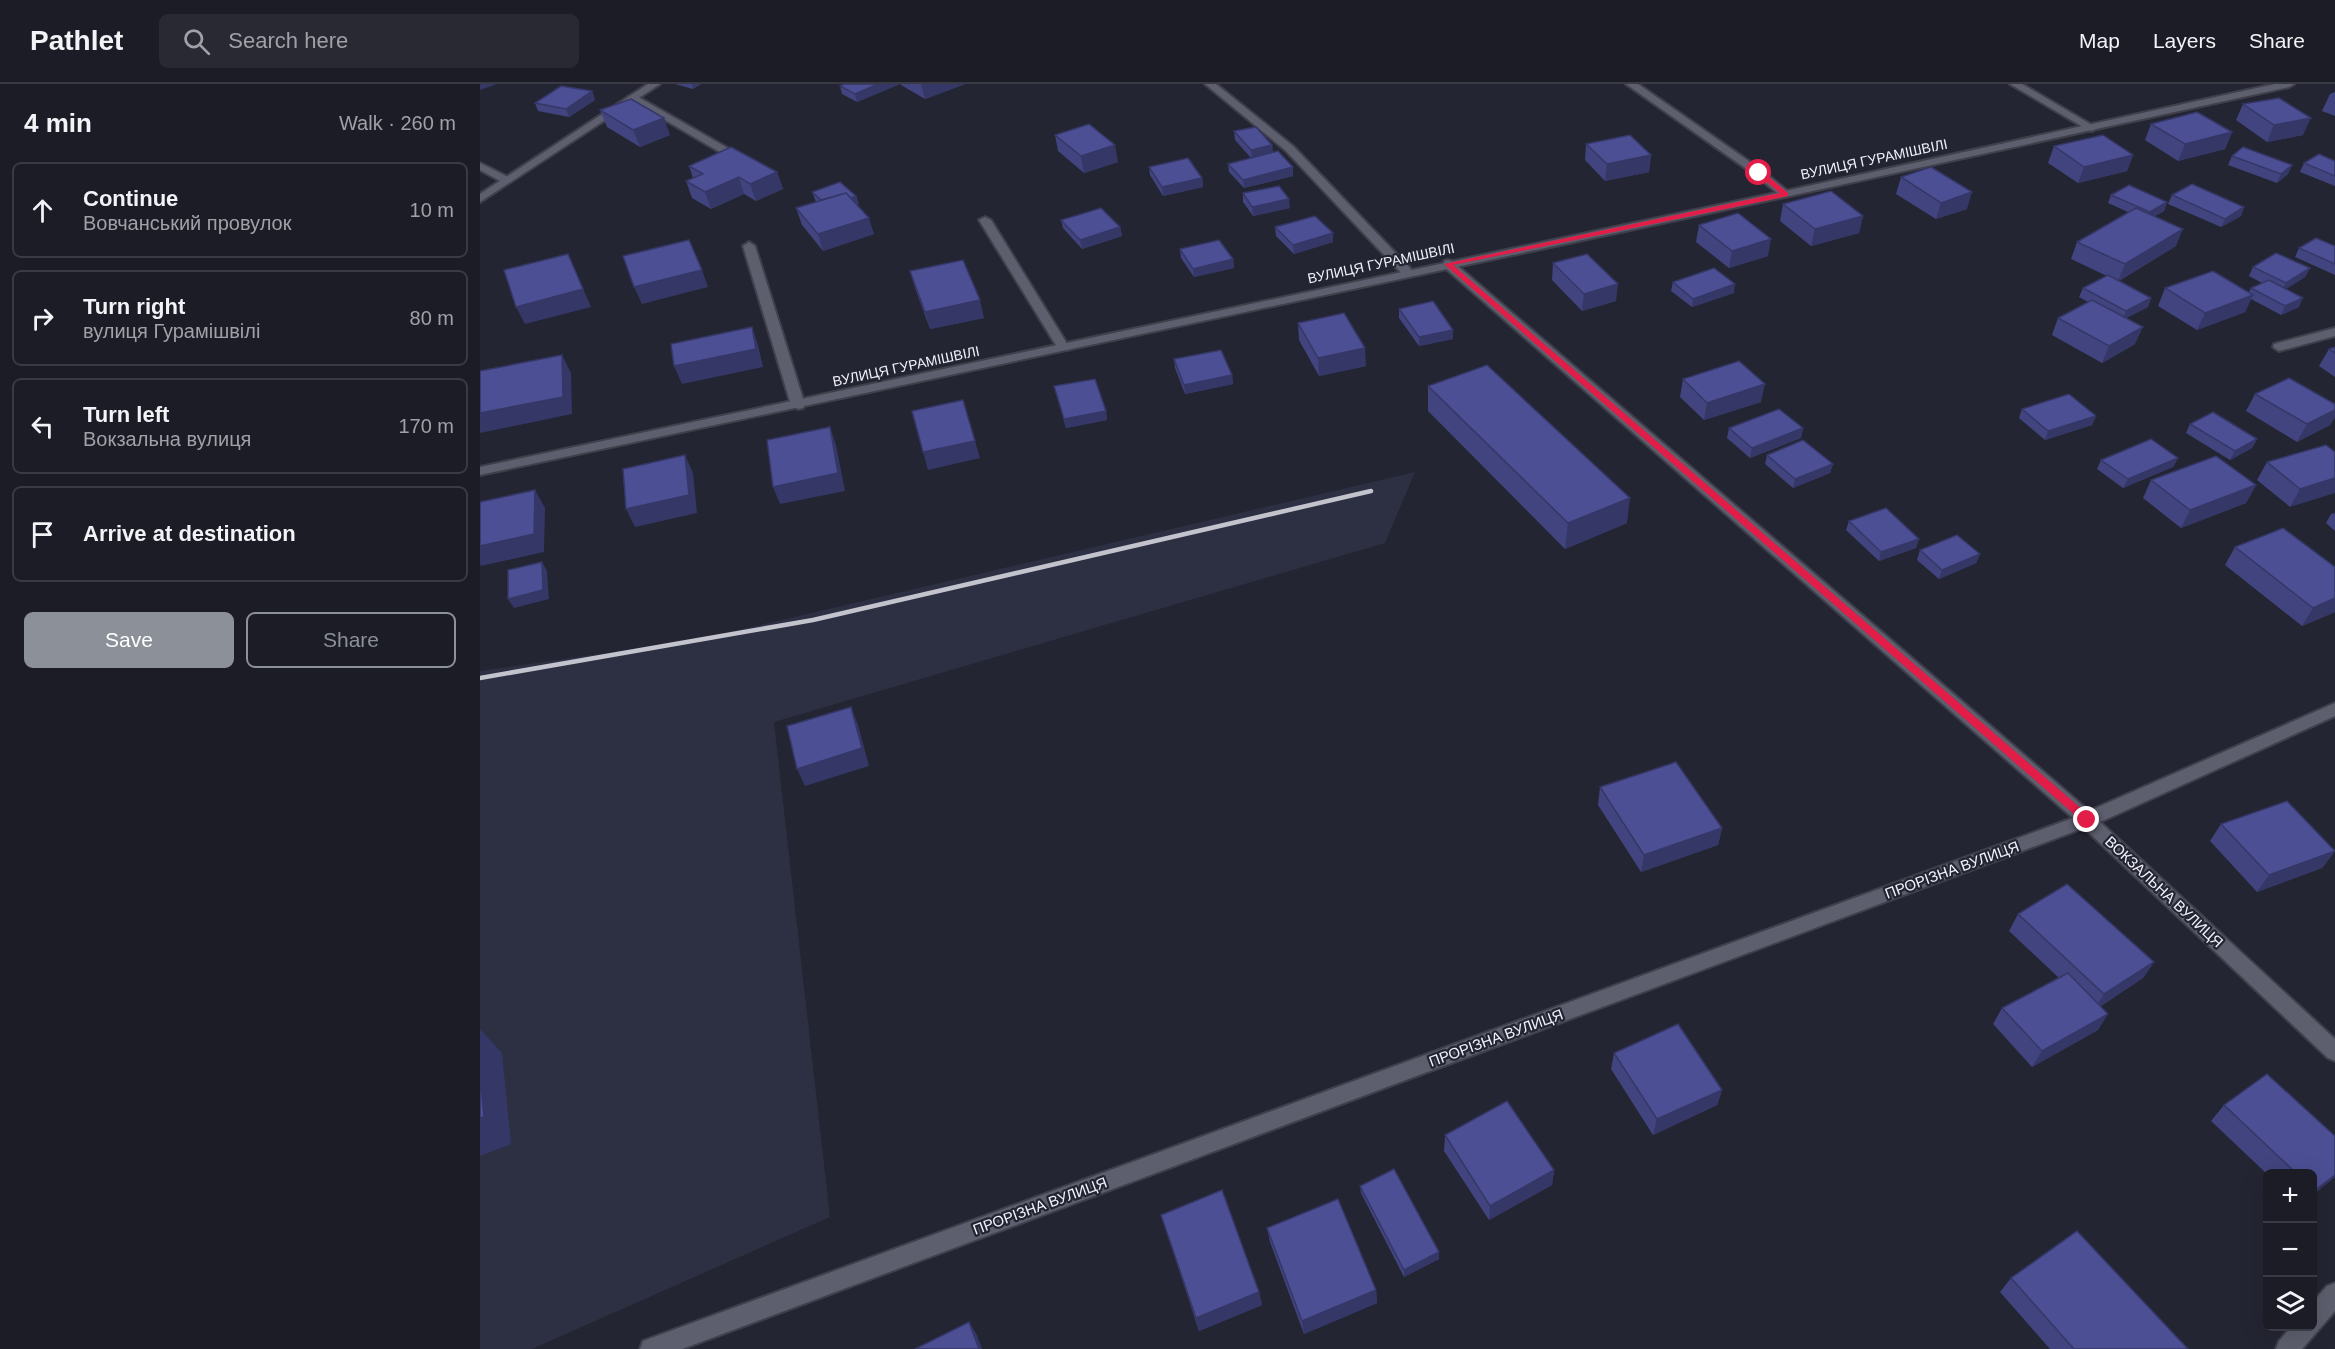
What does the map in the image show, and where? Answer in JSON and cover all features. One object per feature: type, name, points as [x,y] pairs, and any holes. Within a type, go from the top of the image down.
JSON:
[{"type":"street","points":[[480,199],[655,84]]},
{"type":"street","points":[[1210,84],[1289,148],[1407,272]]},
{"type":"street","points":[[1631,84],[1759,173],[1785,194]]},
{"type":"street","points":[[2015,84],[2092,128]]},
{"type":"street","name":"ВУЛИЦЯ ГУРАМІШВІЛІ","points":[[480,471],[2092,128],[2263,87],[2289,84]]},
{"type":"street","points":[[633,97],[734,156]]},
{"type":"street","points":[[480,166],[506,180]]},
{"type":"street","points":[[985,220],[1063,347]]},
{"type":"street","points":[[749,246],[798,405]]},
{"type":"street","name":"ВОКЗАЛЬНА ВУЛИЦЯ","points":[[1448,264],[2087,820],[2335,1052]]},
{"type":"street","points":[[2279,347],[2335,332]]},
{"type":"street","name":"ПРОРІЗНА ВУЛИЦЯ","points":[[651,1349],[2087,820],[2335,709]]},
{"type":"street","points":[[2317,1315],[2335,1294]]},
{"type":"street","points":[[2288,1349],[2303,1331]]},
{"type":"shaded area","points":[[1415,472],[1385,543],[774,722],[830,1217],[532,1349],[480,1349],[480,671],[696,640]]},
{"type":"building","points":[[878,84],[855,94],[840,86]]},
{"type":"building","points":[[561,86],[592,91],[566,109],[535,103]]},
{"type":"building","points":[[2279,98],[2311,118],[2274,125],[2243,104]]},
{"type":"building","points":[[631,99],[664,118],[633,130],[600,110]]},
{"type":"building","points":[[2197,112],[2232,132],[2185,144],[2151,124]]},
{"type":"building","points":[[1089,124],[1115,145],[1081,156],[1055,135]]},
{"type":"building","points":[[1256,127],[1272,145],[1251,150],[1234,131]]},
{"type":"building","points":[[1630,135],[1651,155],[1607,164],[1586,144]]},
{"type":"building","points":[[2103,135],[2133,155],[2084,167],[2054,146]]},
{"type":"building","points":[[731,147],[777,172],[750,184],[739,177],[705,192],[686,181],[703,174],[689,166]]},
{"type":"building","points":[[2243,147],[2292,165],[2281,174],[2232,156]]},
{"type":"building","points":[[1278,151],[1293,167],[1243,180],[1228,164]]},
{"type":"building","points":[[2319,154],[2335,161],[2335,176],[2304,163]]},
{"type":"building","points":[[1188,158],[1202,178],[1162,187],[1149,167]]},
{"type":"building","points":[[1931,167],[1972,192],[1941,203],[1901,177]]},
{"type":"building","points":[[840,182],[856,196],[851,198],[846,193],[821,200],[812,192]]},
{"type":"building","points":[[2192,184],[2244,207],[2225,219],[2172,195]]},
{"type":"building","points":[[2129,185],[2167,202],[2150,212],[2111,195]]},
{"type":"building","points":[[1279,186],[1289,199],[1252,207],[1243,193]]},
{"type":"building","points":[[1831,191],[1863,216],[1815,229],[1783,204]]},
{"type":"building","points":[[846,193],[869,218],[818,234],[796,208]]},
{"type":"building","points":[[1101,208],[1120,227],[1080,240],[1061,220]]},
{"type":"building","points":[[2136,208],[2183,229],[2125,264],[2077,242]]},
{"type":"building","points":[[1738,213],[1771,239],[1732,251],[1699,225]]},
{"type":"building","points":[[1315,216],[1333,233],[1293,245],[1275,227]]},
{"type":"building","points":[[2316,238],[2335,246],[2335,264],[2299,248]]},
{"type":"building","points":[[689,240],[702,270],[634,287],[623,256]]},
{"type":"building","points":[[1219,240],[1233,259],[1193,269],[1180,249]]},
{"type":"building","points":[[2276,253],[2310,268],[2286,283],[2253,267]]},
{"type":"building","points":[[568,254],[583,289],[516,307],[504,270]]},
{"type":"building","points":[[1587,254],[1618,284],[1584,294],[1553,263]]},
{"type":"building","points":[[963,260],[980,300],[925,312],[910,271]]},
{"type":"building","points":[[1714,268],[1735,284],[1693,299],[1673,282]]},
{"type":"building","points":[[2213,271],[2253,295],[2205,313],[2165,288]]},
{"type":"building","points":[[2108,275],[2151,298],[2126,311],[2083,288]]},
{"type":"building","points":[[2269,280],[2303,298],[2285,306],[2251,288]]},
{"type":"building","points":[[2092,300],[2143,327],[2109,346],[2058,318]]},
{"type":"building","points":[[1433,301],[1453,330],[1419,337],[1399,309]]},
{"type":"building","points":[[1344,313],[1365,348],[1318,358],[1298,323]]},
{"type":"building","points":[[752,327],[756,349],[674,366],[671,344]]},
{"type":"building","points":[[1221,350],[1232,375],[1184,385],[1174,359]]},
{"type":"building","points":[[562,355],[563,397],[480,413],[480,371]]},
{"type":"building","points":[[1739,361],[1765,384],[1707,403],[1683,379]]},
{"type":"building","points":[[1487,365],[1630,498],[1568,523],[1428,386]]},
{"type":"building","points":[[2289,378],[2335,404],[2335,410],[2307,424],[2255,394]]},
{"type":"building","points":[[1095,379],[1106,411],[1064,419],[1054,386]]},
{"type":"building","points":[[2069,394],[2096,416],[2048,431],[2022,409]]},
{"type":"building","points":[[963,400],[975,441],[923,452],[912,411]]},
{"type":"building","points":[[1779,409],[1803,428],[1752,448],[1729,428]]},
{"type":"building","points":[[2213,412],[2257,439],[2235,451],[2190,424]]},
{"type":"building","points":[[830,427],[838,473],[773,487],[767,440]]},
{"type":"building","points":[[2151,439],[2178,458],[2128,479],[2101,460]]},
{"type":"building","points":[[1803,440],[1833,464],[1795,479],[1767,455]]},
{"type":"building","points":[[2326,445],[2335,452],[2335,478],[2300,489],[2267,462]]},
{"type":"building","points":[[685,455],[689,495],[626,509],[623,469]]},
{"type":"building","points":[[2216,456],[2256,485],[2190,510],[2151,480]]},
{"type":"building","points":[[535,490],[534,534],[480,546],[480,502]]},
{"type":"building","points":[[1886,508],[1919,539],[1881,552],[1849,521]]},
{"type":"building","points":[[2283,528],[2335,567],[2335,598],[2313,608],[2235,547]]},
{"type":"building","points":[[1957,535],[1980,554],[1942,570],[1920,550]]},
{"type":"building","points":[[542,562],[543,590],[508,599],[508,570]]},
{"type":"building","points":[[851,707],[862,748],[797,769],[787,726]]},
{"type":"building","points":[[1676,762],[1722,828],[1644,855],[1600,787]]},
{"type":"building","points":[[2287,801],[2335,851],[2269,875],[2221,824]]},
{"type":"building","points":[[2067,884],[2154,962],[2104,994],[2018,914]]},
{"type":"building","points":[[2068,973],[2108,1014],[2042,1051],[2002,1008]]},
{"type":"building","points":[[1678,1024],[1722,1090],[1657,1119],[1614,1053]]},
{"type":"building","points":[[2267,1074],[2335,1136],[2335,1175],[2317,1189],[2317,1169],[2292,1169],[2224,1105]]},
{"type":"building","points":[[480,1076],[484,1117],[480,1118]]},
{"type":"building","points":[[1507,1101],[1554,1170],[1490,1206],[1445,1135]]},
{"type":"building","points":[[1394,1169],[1439,1252],[1404,1270],[1360,1186]]},
{"type":"building","points":[[1222,1190],[1259,1292],[1196,1318],[1161,1215]]},
{"type":"building","points":[[1338,1199],[1376,1290],[1302,1321],[1267,1228]]},
{"type":"building","points":[[2077,1231],[2188,1349],[2074,1349],[2011,1278]]},
{"type":"building","points":[[969,1322],[979,1349],[915,1349]]},
{"type":"railway","points":[[480,678],[813,620],[1371,491]]},
{"type":"route","points":[[1759,173],[1785,194],[1448,264],[2087,820]]}]
